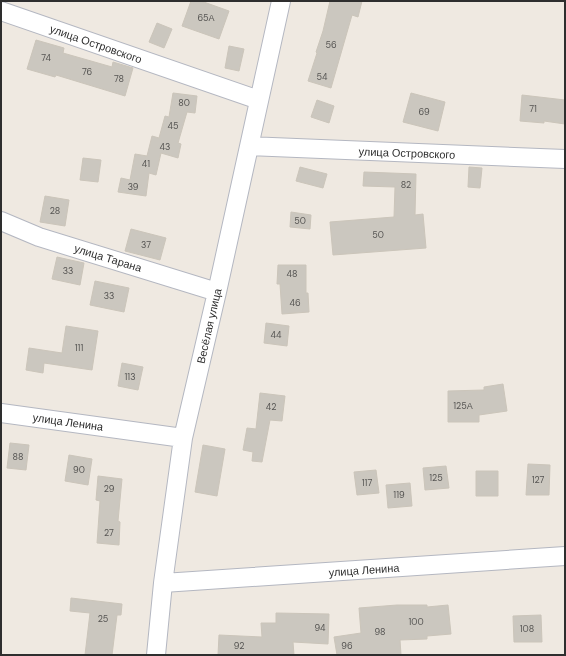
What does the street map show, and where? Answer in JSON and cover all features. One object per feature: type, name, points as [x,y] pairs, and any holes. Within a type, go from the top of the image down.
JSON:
[{"type":"street","name":"Весёлая улица","points":[[156,655],[163,583],[183,438],[217,292],[281,1]]},
{"type":"street","name":"улица Островского","points":[[1,11],[259,100]]},
{"type":"street","name":"улица Островского","points":[[249,146],[565,160]]},
{"type":"street","name":"улица Тарана","points":[[1,221],[39,237],[217,292]]},
{"type":"street","name":"улица Ленина","points":[[1,413],[183,438]]},
{"type":"street","name":"улица Ленина","points":[[163,583],[565,556]]},
{"type":"building","points":[[191,1],[201,1],[229,11],[219,39],[182,26]]},
{"type":"building","points":[[330,1],[362,1],[358,17],[352,15],[331,88],[308,81],[317,53],[316,52]]},
{"type":"building","points":[[157,23],[172,29],[164,48],[149,42]]},
{"type":"building","points":[[36,40],[64,48],[63,53],[112,67],[113,62],[133,68],[125,96],[56,75],[55,77],[27,69]]},
{"type":"building","points":[[229,46],[244,49],[239,71],[225,68]]},
{"type":"building","points":[[173,93],[197,96],[195,113],[187,112],[178,143],[181,144],[178,158],[161,153],[156,175],[149,173],[146,196],[118,192],[121,178],[130,180],[135,154],[147,156],[152,136],[159,138],[165,116],[169,117]]},
{"type":"building","points":[[411,93],[445,102],[438,131],[403,122]]},
{"type":"building","points":[[522,95],[565,100],[565,124],[544,121],[544,123],[520,121]]},
{"type":"building","points":[[317,100],[334,106],[329,123],[311,117]]},
{"type":"building","points":[[83,158],[101,160],[98,182],[80,180]]},
{"type":"building","points":[[300,167],[327,174],[323,188],[296,181]]},
{"type":"building","points":[[469,167],[482,168],[480,188],[468,187]]},
{"type":"building","points":[[364,172],[416,174],[415,215],[423,214],[426,248],[333,255],[330,222],[394,217],[395,187],[363,186]]},
{"type":"building","points":[[45,196],[69,200],[65,226],[40,222]]},
{"type":"building","points":[[291,212],[311,215],[310,229],[290,227]]},
{"type":"building","points":[[131,229],[166,238],[160,260],[125,251]]},
{"type":"building","points":[[57,257],[84,263],[80,285],[52,279]]},
{"type":"building","points":[[278,265],[306,265],[306,293],[308,293],[309,312],[282,314],[280,284],[277,284]]},
{"type":"building","points":[[95,281],[129,288],[124,312],[90,305]]},
{"type":"building","points":[[266,323],[289,326],[287,346],[264,343]]},
{"type":"building","points":[[66,326],[98,331],[92,370],[44,363],[43,373],[26,370],[29,348],[62,353]]},
{"type":"building","points":[[122,363],[143,367],[138,390],[118,386]]},
{"type":"building","points":[[503,384],[507,411],[479,415],[479,422],[448,422],[448,391],[484,390],[484,387]]},
{"type":"building","points":[[260,393],[285,396],[282,421],[270,420],[262,462],[252,461],[253,452],[243,450],[247,428],[256,429]]},
{"type":"building","points":[[10,443],[29,445],[26,470],[7,468]]},
{"type":"building","points":[[203,445],[225,449],[217,496],[195,492]]},
{"type":"building","points":[[69,455],[92,459],[88,485],[65,481]]},
{"type":"building","points":[[528,464],[550,465],[549,495],[526,495]]},
{"type":"building","points":[[446,466],[449,488],[425,490],[423,468]]},
{"type":"building","points":[[376,470],[379,493],[357,495],[354,472]]},
{"type":"building","points":[[476,471],[498,471],[498,496],[476,496]]},
{"type":"building","points":[[98,476],[122,479],[118,521],[120,522],[119,545],[97,543],[100,501],[96,500]]},
{"type":"building","points":[[410,483],[412,506],[388,508],[386,485]]},
{"type":"building","points":[[71,598],[122,604],[121,615],[117,615],[112,655],[85,655],[90,613],[70,611]]},
{"type":"building","points":[[397,605],[427,605],[427,607],[448,605],[451,634],[427,636],[427,639],[400,640],[401,655],[337,655],[334,637],[361,633],[359,608]]},
{"type":"building","points":[[276,613],[329,614],[328,644],[293,642],[294,655],[218,655],[219,635],[262,637],[261,623],[276,623]]},
{"type":"building","points":[[541,615],[542,642],[514,642],[513,616]]}]
